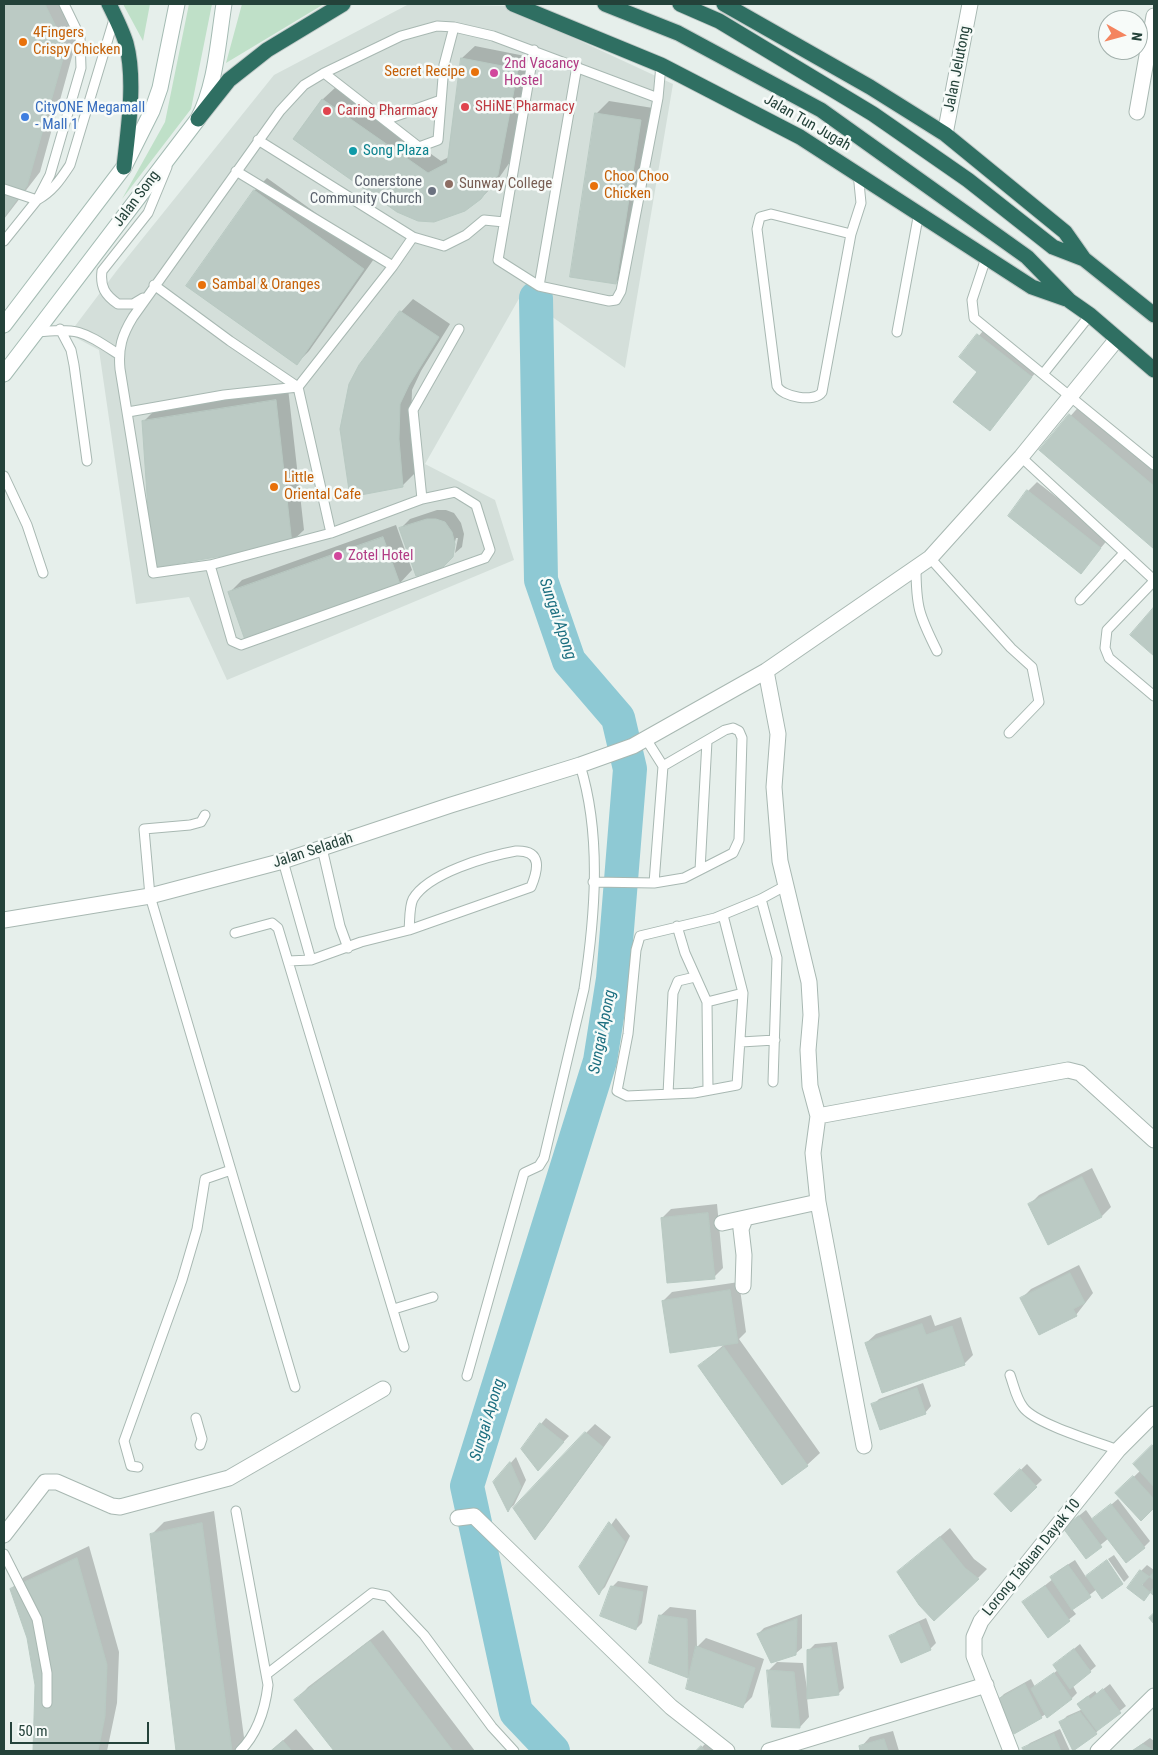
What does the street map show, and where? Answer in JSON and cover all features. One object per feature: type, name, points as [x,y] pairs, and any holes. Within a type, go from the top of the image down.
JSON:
[{"type":"highway","points":[[198,119],[229,80],[267,50],[343,4]]},
{"type":"highway","name":"Jalan Tun Jugah","points":[[513,4],[661,64],[800,137],[1032,286],[1070,301]]},
{"type":"highway","name":"Jalan Tun Jugah","points":[[605,4],[678,33],[821,110],[1027,256],[1070,301],[1090,315],[1154,370]]},
{"type":"highway","points":[[680,4],[720,22],[873,114],[968,180],[1053,247],[1084,259]]},
{"type":"highway","points":[[724,4],[870,87],[945,134],[1065,232],[1084,259],[1154,315]]},
{"type":"highway","points":[[112,10],[126,44],[129,70],[130,95],[124,167]]},
{"type":"street","name":"Jalan Song","points":[[4,325],[124,167],[152,111],[160,88],[177,4]]},
{"type":"street","name":"Jalan Song","points":[[4,374],[198,119],[210,88],[224,4]]},
{"type":"street","name":"Jalan Jelutong","points":[[945,134],[970,4]]},
{"type":"street","points":[[1138,112],[1154,16]]},
{"type":"street","name":"Jalan Seladah","points":[[4,920],[150,896],[283,861],[616,753],[639,742],[766,671],[930,558],[1021,457],[1117,339]]},
{"type":"street","points":[[766,671],[778,734],[774,787],[778,836],[785,886],[809,982],[810,1077],[818,1116],[813,1153],[818,1202],[864,1446]]},
{"type":"street","points":[[818,1116],[1068,1070],[1080,1073],[1154,1140]]},
{"type":"street","points":[[722,1223],[818,1202]]},
{"type":"street","points":[[743,1286],[744,1255],[741,1230],[745,1219]]},
{"type":"street","points":[[4,1535],[45,1482],[57,1482],[112,1506],[120,1507],[229,1478],[383,1389]]},
{"type":"street","name":"Lorong Tabuan Dayak 10","points":[[1011,1751],[974,1656],[974,1638],[981,1621],[1118,1450],[1154,1414]]},
{"type":"street","points":[[458,1518],[474,1516],[671,1707],[727,1751]]},
{"type":"street","points":[[769,1751],[986,1686]]},
{"type":"street","points":[[1098,1751],[1154,1696]]},
{"type":"lane","points":[[4,242],[37,200],[55,163],[80,68],[80,38],[64,4]]},
{"type":"lane","points":[[4,189],[37,200],[50,193],[70,165],[112,10]]},
{"type":"lane","points":[[210,565],[232,641],[241,645],[484,558],[490,550],[476,505],[455,492],[422,499],[331,533],[210,565],[154,573],[118,354],[125,330],[147,295],[258,140],[293,95],[304,85],[324,73],[401,36],[437,26],[454,27],[493,36],[658,98]]},
{"type":"lane","points":[[324,73],[419,147],[438,140],[444,65],[454,27]]},
{"type":"lane","points":[[534,50],[498,260],[539,286],[609,301],[616,300],[621,291],[658,98],[661,64]]},
{"type":"lane","points":[[539,286],[576,66]]},
{"type":"lane","points":[[385,120],[441,100]]},
{"type":"lane","points":[[258,140],[413,237],[444,246],[466,235],[484,220],[504,222]]},
{"type":"lane","points":[[147,295],[133,304],[118,304],[104,291],[101,276],[102,271],[148,213],[171,155]]},
{"type":"lane","points":[[236,171],[393,266]]},
{"type":"lane","points":[[851,234],[771,214],[760,217],[757,229],[777,386],[784,394],[813,398],[819,396],[822,392],[851,234],[861,203],[858,173]]},
{"type":"lane","points":[[897,332],[919,212]]},
{"type":"lane","points":[[128,412],[224,395],[298,387],[393,266],[413,237]]},
{"type":"lane","points":[[986,258],[972,300],[974,318],[1072,396],[1154,466]]},
{"type":"lane","points":[[154,285],[298,387],[331,533]]},
{"type":"lane","points":[[1043,374],[1090,315]]},
{"type":"lane","points":[[37,332],[60,329],[79,331],[118,354]]},
{"type":"lane","points":[[60,329],[71,350],[87,461]]},
{"type":"lane","points":[[422,499],[413,410],[459,329]]},
{"type":"lane","points":[[1021,457],[1154,580],[1107,630],[1105,648],[1109,658],[1154,696]]},
{"type":"lane","points":[[4,476],[27,525],[43,573]]},
{"type":"lane","points":[[1080,600],[1124,553]]},
{"type":"lane","points":[[930,558],[1011,648],[1032,667],[1039,702],[1009,733]]},
{"type":"lane","points":[[916,567],[917,605],[921,618],[937,651]]},
{"type":"lane","points":[[594,882],[654,883],[684,878],[733,853],[739,840],[742,738],[739,731],[733,728],[725,730],[664,766]]},
{"type":"lane","points":[[700,870],[707,741]]},
{"type":"lane","points":[[639,742],[664,766]]},
{"type":"lane","points":[[467,1376],[524,1173],[539,1166],[544,1158],[584,989],[594,864],[589,794],[580,765]]},
{"type":"lane","points":[[654,883],[664,766]]},
{"type":"lane","points":[[205,815],[201,822],[190,825],[144,829],[150,896],[295,1387]]},
{"type":"lane","points":[[322,848],[340,926],[348,948]]},
{"type":"lane","points":[[288,961],[311,960],[409,930],[531,887],[538,869],[534,857],[526,850],[516,850],[442,874],[424,887],[412,900],[409,930]]},
{"type":"lane","points":[[283,861],[311,960]]},
{"type":"lane","points":[[723,915],[743,993],[737,1085],[668,1094],[627,1096],[617,1092],[628,1034],[636,950],[640,936],[723,915],[761,899],[785,886]]},
{"type":"lane","points":[[761,899],[777,958],[773,1082]]},
{"type":"lane","points":[[234,933],[272,923],[275,924],[288,961],[404,1347]]},
{"type":"lane","points":[[677,926],[695,977],[707,1002],[708,1090]]},
{"type":"lane","points":[[668,1094],[672,993],[678,981],[695,977]]},
{"type":"lane","points":[[707,1002],[743,993]]},
{"type":"lane","points":[[741,1042],[775,1040]]},
{"type":"lane","points":[[138,1467],[131,1466],[124,1441],[182,1280],[197,1229],[205,1179],[231,1170]]},
{"type":"lane","points":[[394,1309],[433,1296]]},
{"type":"lane","points":[[1010,1375],[1016,1395],[1024,1408],[1040,1420],[1118,1450]]},
{"type":"lane","points":[[196,1418],[202,1439],[200,1445]]},
{"type":"lane","points":[[236,1511],[268,1686],[266,1710],[249,1743],[240,1751]]},
{"type":"lane","points":[[4,1554],[37,1619],[46,1674],[47,1703]]},
{"type":"lane","points":[[267,1674],[372,1593],[387,1596],[424,1635],[492,1727],[514,1751]]},
{"type":"shaded area","points":[[409,4],[505,6],[673,84],[625,368],[521,295],[425,464],[495,500],[514,560],[227,680],[189,597],[136,604],[99,350],[69,334],[118,269],[274,75]]},
{"type":"green space","points":[[123,4],[150,4],[143,41]]},
{"type":"green space","points":[[189,4],[212,4],[191,109],[122,199],[165,122]]},
{"type":"green space","points":[[242,4],[324,4],[226,63]]},
{"type":"building","name":"CityONE Megamall - Mall 1","points":[[4,4],[45,4],[66,48],[27,186],[4,217]]},
{"type":"building","name":"Song Plaza","points":[[461,58],[518,69],[498,175],[481,199],[465,211],[434,222],[418,221],[397,212],[293,139],[322,99],[428,173],[447,163]]},
{"type":"building","points":[[595,113],[641,120],[616,284],[570,277]]},
{"type":"building","points":[[254,190],[364,269],[297,365],[186,286]]},
{"type":"building","points":[[400,311],[439,337],[409,385],[400,404],[399,439],[403,487],[350,497],[340,429],[349,384],[359,365]]},
{"type":"building","points":[[977,334],[1032,377],[990,431],[953,402],[977,372],[959,357]]},
{"type":"building","points":[[276,400],[292,544],[152,568],[142,421]]},
{"type":"building","points":[[1069,414],[1154,486],[1154,549],[1039,450]]},
{"type":"building","points":[[1027,490],[1101,548],[1081,574],[1008,516]]},
{"type":"building","points":[[427,519],[445,522],[452,532],[455,544],[453,557],[443,567],[416,576],[399,528]]},
{"type":"building","points":[[383,537],[400,584],[245,640],[228,592]]},
{"type":"building","points":[[1154,607],[1154,656],[1130,635]]},
{"type":"building","points":[[1082,1177],[1102,1217],[1048,1245],[1028,1204]]},
{"type":"building","points":[[708,1213],[715,1279],[667,1283],[661,1218]]},
{"type":"building","points":[[1070,1273],[1085,1303],[1073,1309],[1077,1316],[1039,1335],[1020,1298]]},
{"type":"building","points":[[730,1290],[738,1343],[670,1353],[662,1301]]},
{"type":"building","points":[[922,1324],[926,1335],[952,1326],[965,1365],[882,1393],[865,1343]]},
{"type":"building","points":[[724,1347],[808,1466],[782,1485],[698,1366]]},
{"type":"building","points":[[917,1388],[926,1414],[880,1430],[871,1404]]},
{"type":"building","points":[[540,1423],[564,1442],[538,1471],[521,1449]]},
{"type":"building","points":[[585,1432],[603,1447],[535,1540],[513,1508]]},
{"type":"building","points":[[1152,1445],[1154,1447],[1154,1487],[1133,1464]]},
{"type":"building","points":[[510,1462],[521,1487],[508,1512],[493,1482]]},
{"type":"building","points":[[1020,1469],[1037,1487],[1011,1512],[994,1494]]},
{"type":"building","points":[[1133,1476],[1154,1499],[1154,1508],[1141,1521],[1115,1493]]},
{"type":"building","points":[[1111,1504],[1145,1548],[1126,1563],[1092,1519]]},
{"type":"building","points":[[1079,1516],[1102,1547],[1086,1559],[1063,1528]]},
{"type":"building","points":[[609,1522],[625,1542],[599,1595],[579,1567]]},
{"type":"building","points":[[202,1523],[232,1751],[176,1751],[150,1534]]},
{"type":"building","points":[[940,1537],[965,1568],[979,1579],[934,1621],[919,1605],[897,1572]]},
{"type":"building","points":[[77,1558],[107,1665],[105,1716],[98,1751],[33,1751],[35,1685],[27,1638],[10,1589]]},
{"type":"building","points":[[1107,1560],[1123,1584],[1102,1599],[1086,1576]]},
{"type":"building","points":[[1068,1565],[1091,1597],[1072,1610],[1050,1577]]},
{"type":"building","points":[[1140,1570],[1154,1580],[1154,1587],[1144,1601],[1127,1588]]},
{"type":"building","points":[[1154,1572],[1154,1596],[1142,1585]]},
{"type":"building","points":[[611,1586],[643,1592],[636,1630],[600,1616]]},
{"type":"building","points":[[1045,1586],[1070,1621],[1048,1638],[1022,1602]]},
{"type":"building","points":[[1154,1613],[1154,1624],[1149,1618]]},
{"type":"building","points":[[659,1615],[687,1619],[688,1678],[649,1663]]},
{"type":"building","points":[[797,1619],[796,1655],[771,1663],[757,1634]]},
{"type":"building","points":[[919,1623],[931,1650],[901,1663],[889,1636]]},
{"type":"building","points":[[370,1641],[453,1751],[334,1751],[294,1700]]},
{"type":"building","points":[[696,1646],[755,1668],[743,1708],[686,1689]]},
{"type":"building","points":[[831,1647],[839,1695],[807,1699],[807,1650]]},
{"type":"building","points":[[1074,1649],[1091,1672],[1070,1689],[1053,1665]]},
{"type":"building","points":[[767,1670],[794,1672],[800,1728],[772,1727]]},
{"type":"building","points":[[1054,1673],[1072,1699],[1047,1718],[1031,1689]]},
{"type":"building","points":[[1025,1684],[1042,1718],[1014,1734],[997,1700]]},
{"type":"building","points":[[1103,1689],[1121,1713],[1097,1731],[1077,1704],[1088,1696],[1090,1699]]},
{"type":"building","points":[[1080,1712],[1097,1734],[1073,1751],[1059,1722]]},
{"type":"building","points":[[1054,1734],[1061,1751],[1024,1751],[1022,1748]]},
{"type":"building","points":[[884,1739],[888,1751],[860,1751],[859,1746]]},
{"type":"building","points":[[283,1741],[292,1751],[271,1751]]},
{"type":"building","points":[[1143,1744],[1154,1751],[1132,1751]]},
{"type":"building","points":[[701,1746],[705,1751],[696,1751]]},
{"type":"waterway","name":"Sungai Apong","points":[[536,298],[541,580],[569,661],[618,718],[630,769],[613,979],[600,1061],[467,1486],[516,1712],[553,1751]]},
{"type":"place","name":"4Fingers Crispy Chicken","points":[[23,42]]},
{"type":"place","name":"Secret Recipe","points":[[475,72]]},
{"type":"place","name":"2nd Vacancy Hostel","points":[[494,73]]},
{"type":"place","name":"SHiNE Pharmacy","points":[[465,107]]},
{"type":"place","name":"Caring Pharmacy","points":[[327,111]]},
{"type":"place","name":"CityONE Megamall - Mall 1","points":[[25,117]]},
{"type":"place","name":"Song Plaza","points":[[353,151]]},
{"type":"place","name":"Sunway College","points":[[449,184]]},
{"type":"place","name":"Choo Choo Chicken","points":[[594,186]]},
{"type":"place","name":"Conerstone Community Church","points":[[432,191]]},
{"type":"place","name":"Sambal & Oranges","points":[[202,285]]},
{"type":"place","name":"Little Oriental Cafe","points":[[274,487]]},
{"type":"place","name":"Zotel Hotel","points":[[338,556]]}]
